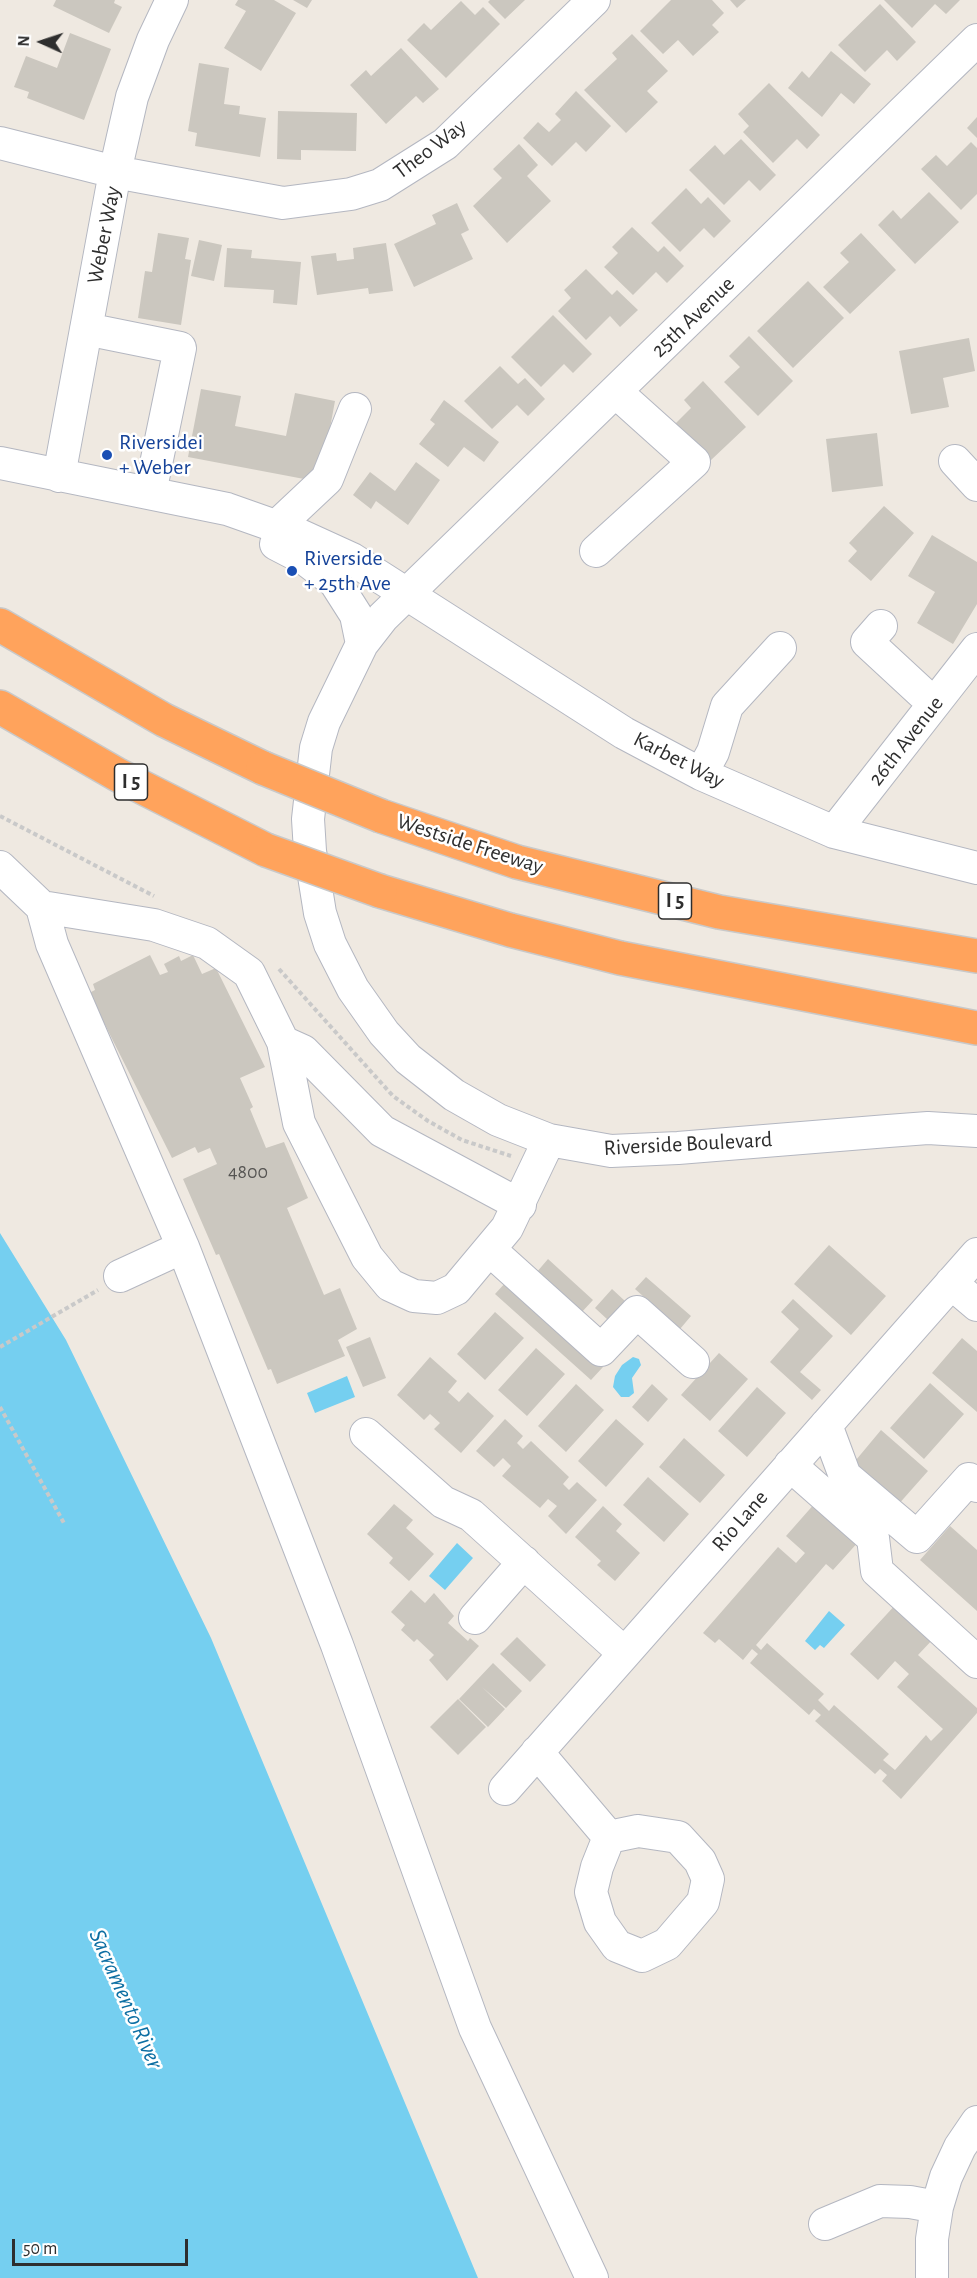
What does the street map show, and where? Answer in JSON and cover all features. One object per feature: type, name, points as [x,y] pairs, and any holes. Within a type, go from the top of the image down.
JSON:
[{"type":"highway","name":"Westside Freeway","points":[[0,625],[164,720],[263,768],[381,816],[517,862],[719,912],[977,956]]},
{"type":"highway","name":"I 5","points":[[0,707],[118,775],[266,850],[380,891],[510,930],[620,958],[977,1028]]},
{"type":"street","name":"Weber Way","points":[[59,476],[115,172],[132,97],[153,40],[172,0]]},
{"type":"street","name":"Theo Way","points":[[0,143],[115,172],[283,203],[351,194],[380,185],[445,144],[594,0]]},
{"type":"street","name":"25th Avenue","points":[[408,592],[977,40]]},
{"type":"street","points":[[86,329],[180,348],[150,493]]},
{"type":"street","points":[[596,551],[694,462],[616,392]]},
{"type":"street","points":[[277,526],[327,479],[355,409]]},
{"type":"street","points":[[955,461],[977,485]]},
{"type":"street","points":[[0,463],[228,509],[277,526],[352,559],[408,592]]},
{"type":"street","points":[[228,509],[247,530],[305,559],[335,582],[356,615],[362,644]]},
{"type":"street","name":"Riverside Boulevard","points":[[408,592],[383,617],[362,644],[324,722],[316,748],[308,819],[310,851],[320,913],[330,944],[367,1012],[408,1059],[434,1081],[475,1108],[549,1140],[593,1149],[632,1151],[928,1128],[977,1131]]},
{"type":"street","name":"Karbet Way","points":[[408,592],[624,733],[701,774],[834,832],[977,868]]},
{"type":"street","points":[[881,626],[867,642],[934,704]]},
{"type":"street","points":[[701,774],[713,752],[727,706],[780,648]]},
{"type":"street","name":"26th Avenue","points":[[834,832],[977,649]]},
{"type":"street","points":[[0,867],[42,907],[52,944],[183,1247],[337,1645],[475,2028],[592,2278]]},
{"type":"street","points":[[42,907],[154,925],[207,942],[249,973],[282,1042],[299,1123],[367,1257],[390,1285],[414,1296],[437,1298],[456,1289],[490,1250],[520,1205],[549,1140]]},
{"type":"street","points":[[282,1042],[303,1051],[382,1131],[520,1205]]},
{"type":"street","points":[[110,1283],[183,1247]]},
{"type":"street","points":[[490,1250],[601,1350],[637,1312],[693,1362]]},
{"type":"street","name":"Rio Lane","points":[[505,1789],[977,1254]]},
{"type":"street","points":[[951,1283],[977,1305]]},
{"type":"street","points":[[826,1425],[845,1476],[917,1537],[969,1479],[977,1486]]},
{"type":"street","points":[[366,1434],[443,1502],[471,1515],[624,1653]]},
{"type":"street","points":[[790,1465],[873,1538],[877,1571],[977,1662]]},
{"type":"street","points":[[475,1618],[524,1562]]},
{"type":"street","points":[[537,1752],[609,1837]]},
{"type":"street","points":[[932,2278],[932,2239],[937,2207],[955,2157],[977,2122]]},
{"type":"street","points":[[825,2224],[879,2201],[910,2202],[937,2207]]},
{"type":"path","points":[[0,1347],[110,1283]]},
{"type":"path","points":[[0,1407],[65,1525]]},
{"type":"water","name":"Sacramento River","points":[[0,1233],[66,1340],[211,1638],[478,2278],[0,2278]]},
{"type":"water","points":[[633,1357],[639,1359],[641,1365],[632,1378],[634,1393],[629,1397],[621,1397],[613,1387],[615,1376],[622,1365]]},
{"type":"water","points":[[347,1376],[355,1397],[315,1413],[307,1393]]},
{"type":"water","points":[[457,1543],[473,1558],[445,1590],[429,1576]]},
{"type":"water","points":[[829,1611],[845,1625],[824,1648],[820,1645],[815,1650],[805,1641]]},
{"type":"building","points":[[56,0],[115,0],[114,3],[122,7],[109,33],[53,6]]},
{"type":"building","points":[[238,0],[274,0],[296,13],[261,71],[224,48],[246,11],[235,5]]},
{"type":"building","points":[[293,0],[312,0],[307,8]]},
{"type":"building","points":[[490,0],[525,0],[505,19],[488,2]]},
{"type":"building","points":[[671,0],[712,0],[724,13],[712,25],[719,32],[693,56],[678,40],[663,54],[640,31]]},
{"type":"building","points":[[730,0],[746,0],[737,8]]},
{"type":"building","points":[[884,0],[960,0],[946,14],[935,4],[912,28]]},
{"type":"building","points":[[461,1],[475,15],[483,7],[500,24],[446,78],[407,40],[424,23],[431,30]]},
{"type":"building","points":[[880,4],[916,42],[897,61],[887,50],[865,72],[838,45]]},
{"type":"building","points":[[70,33],[111,49],[84,120],[27,98],[29,92],[14,87],[26,56],[57,68]]},
{"type":"building","points":[[632,34],[668,71],[647,91],[658,102],[626,133],[584,90],[617,59],[612,53]]},
{"type":"building","points":[[401,48],[439,89],[423,103],[416,96],[386,124],[350,85],[366,70],[371,76]]},
{"type":"building","points":[[831,51],[871,84],[854,104],[841,93],[822,117],[788,88],[802,71],[809,78]]},
{"type":"building","points":[[199,63],[229,68],[224,104],[240,106],[239,114],[266,118],[260,157],[195,146],[197,133],[188,131]]},
{"type":"building","points":[[769,83],[820,135],[807,149],[797,139],[773,163],[743,132],[749,126],[738,114]]},
{"type":"building","points":[[576,91],[611,126],[586,152],[576,142],[552,166],[523,138],[538,122],[549,132],[561,120],[555,114]]},
{"type":"building","points":[[278,111],[357,113],[356,151],[301,150],[301,160],[277,159]]},
{"type":"building","points":[[977,117],[977,138],[967,128]]},
{"type":"building","points":[[741,139],[776,175],[760,191],[749,180],[724,205],[689,170],[715,145],[724,155]]},
{"type":"building","points":[[971,142],[977,148],[977,194],[961,210],[921,169],[936,155],[947,166]]},
{"type":"building","points":[[519,144],[538,165],[527,176],[551,201],[507,243],[473,206],[502,178],[493,169]]},
{"type":"building","points":[[686,188],[701,204],[708,197],[731,221],[714,238],[704,228],[680,252],[651,223]]},
{"type":"building","points":[[929,192],[959,222],[915,264],[878,225],[893,210],[901,219]]},
{"type":"building","points":[[457,203],[469,230],[461,234],[473,259],[414,287],[394,244],[436,224],[432,215]]},
{"type":"building","points":[[632,227],[658,252],[664,246],[684,266],[667,283],[656,272],[633,295],[604,267],[618,253],[612,247]]},
{"type":"building","points":[[158,233],[189,238],[185,259],[191,260],[181,325],[138,318],[145,271],[152,272]]},
{"type":"building","points":[[861,233],[896,270],[850,314],[823,287],[849,262],[840,253]]},
{"type":"building","points":[[199,240],[222,245],[214,281],[191,276]]},
{"type":"building","points":[[386,243],[393,291],[369,294],[368,288],[317,295],[311,256],[336,253],[337,261],[354,259],[353,248]]},
{"type":"building","points":[[227,248],[252,250],[251,258],[301,262],[297,305],[273,303],[274,290],[224,287]]},
{"type":"building","points":[[586,269],[612,295],[617,290],[638,310],[620,327],[610,316],[586,340],[558,311],[571,298],[564,290]]},
{"type":"building","points":[[808,281],[844,318],[793,368],[757,331]]},
{"type":"building","points":[[553,315],[592,354],[573,373],[564,364],[541,387],[511,357]]},
{"type":"building","points":[[749,336],[793,381],[758,416],[724,382],[740,367],[729,356]]},
{"type":"building","points":[[969,338],[975,371],[943,378],[949,407],[911,414],[899,351]]},
{"type":"building","points":[[500,366],[518,384],[525,378],[545,399],[528,416],[517,405],[492,429],[464,401]]},
{"type":"building","points":[[703,381],[746,427],[710,461],[675,424],[691,408],[684,400]]},
{"type":"building","points":[[201,389],[241,396],[235,426],[286,436],[295,393],[335,401],[320,482],[188,457]]},
{"type":"building","points":[[444,400],[499,442],[484,462],[464,447],[448,467],[419,444],[435,424],[430,420]]},
{"type":"building","points":[[877,433],[883,486],[832,492],[826,439]]},
{"type":"building","points":[[416,462],[440,480],[408,525],[376,501],[371,509],[353,495],[370,472],[395,491]]},
{"type":"building","points":[[884,506],[914,533],[871,581],[848,561],[857,551],[849,543]]},
{"type":"building","points":[[932,535],[977,562],[977,604],[953,644],[917,623],[935,592],[908,576]]},
{"type":"building","points":[[150,955],[160,975],[168,972],[164,964],[179,956],[181,961],[193,955],[202,974],[216,968],[265,1067],[240,1078],[253,1107],[250,1109],[266,1148],[284,1142],[308,1198],[287,1208],[324,1295],[340,1288],[357,1329],[338,1340],[345,1356],[277,1384],[271,1369],[268,1370],[219,1254],[216,1255],[183,1179],[217,1164],[210,1148],[198,1153],[195,1147],[172,1158],[89,993],[95,990],[93,984]]},
{"type":"building","points":[[829,1245],[886,1296],[851,1335],[794,1284]]},
{"type":"building","points":[[548,1259],[593,1300],[581,1313],[536,1273]]},
{"type":"building","points":[[646,1277],[691,1316],[680,1329],[635,1289]]},
{"type":"building","points":[[507,1281],[603,1367],[591,1380],[495,1294]]},
{"type":"building","points":[[612,1289],[625,1301],[608,1320],[595,1308]]},
{"type":"building","points":[[793,1299],[833,1336],[800,1372],[821,1390],[812,1400],[770,1362],[799,1329],[781,1312]]},
{"type":"building","points":[[495,1312],[524,1338],[485,1380],[457,1354]]},
{"type":"building","points":[[370,1337],[386,1378],[363,1387],[346,1347]]},
{"type":"building","points":[[962,1338],[977,1351],[977,1412],[932,1373]]},
{"type":"building","points":[[536,1348],[565,1374],[527,1416],[498,1390]]},
{"type":"building","points":[[719,1353],[748,1379],[710,1421],[681,1395]]},
{"type":"building","points":[[430,1357],[457,1381],[448,1392],[459,1402],[468,1392],[494,1416],[461,1453],[434,1429],[440,1423],[430,1414],[424,1420],[397,1395]]},
{"type":"building","points":[[930,1383],[964,1414],[924,1459],[890,1428]]},
{"type":"building","points":[[576,1384],[604,1410],[566,1452],[538,1426]]},
{"type":"building","points":[[652,1384],[668,1399],[648,1422],[632,1407]]},
{"type":"building","points":[[757,1387],[786,1413],[747,1457],[718,1431]]},
{"type":"building","points":[[505,1419],[523,1436],[517,1443],[523,1449],[531,1441],[569,1477],[563,1484],[569,1490],[577,1482],[597,1500],[566,1534],[548,1516],[557,1506],[548,1499],[540,1508],[502,1476],[511,1466],[503,1458],[494,1467],[476,1451]]},
{"type":"building","points":[[616,1419],[644,1444],[606,1487],[578,1461]]},
{"type":"building","points":[[881,1430],[928,1471],[897,1506],[851,1466]]},
{"type":"building","points":[[684,1438],[725,1475],[700,1503],[659,1467]]},
{"type":"building","points":[[648,1477],[689,1514],[664,1542],[623,1505]]},
{"type":"building","points":[[816,1502],[860,1540],[833,1570],[826,1564],[756,1645],[761,1650],[767,1643],[824,1694],[818,1700],[829,1711],[834,1705],[889,1754],[883,1760],[895,1770],[926,1735],[931,1741],[943,1729],[897,1687],[909,1674],[895,1661],[878,1680],[850,1654],[898,1602],[935,1637],[918,1655],[977,1708],[977,1713],[901,1799],[882,1781],[887,1775],[880,1769],[875,1774],[815,1721],[821,1715],[814,1709],[809,1715],[750,1663],[758,1654],[752,1649],[743,1660],[719,1639],[715,1643],[703,1633],[778,1547],[796,1563],[805,1553],[786,1536]]},
{"type":"building","points":[[394,1504],[413,1520],[406,1528],[434,1554],[409,1581],[389,1563],[393,1558],[367,1534]]},
{"type":"building","points":[[603,1506],[622,1524],[616,1531],[640,1553],[615,1581],[597,1565],[601,1561],[575,1537]]},
{"type":"building","points":[[950,1526],[977,1550],[977,1611],[920,1560]]},
{"type":"building","points":[[411,1590],[425,1603],[434,1593],[454,1616],[448,1623],[468,1641],[470,1638],[479,1646],[447,1681],[429,1660],[434,1655],[417,1639],[414,1642],[401,1630],[405,1625],[391,1612]]},
{"type":"building","points":[[517,1637],[546,1665],[530,1682],[500,1654]]},
{"type":"building","points":[[493,1663],[522,1691],[506,1708],[482,1687],[505,1709],[488,1727],[459,1699]]},
{"type":"building","points":[[458,1699],[486,1727],[458,1755],[430,1727]]},
{"type":"place","name":"Riversidei + Weber","points":[[107,455]]},
{"type":"place","name":"Riverside + 25th Ave","points":[[292,571]]}]
